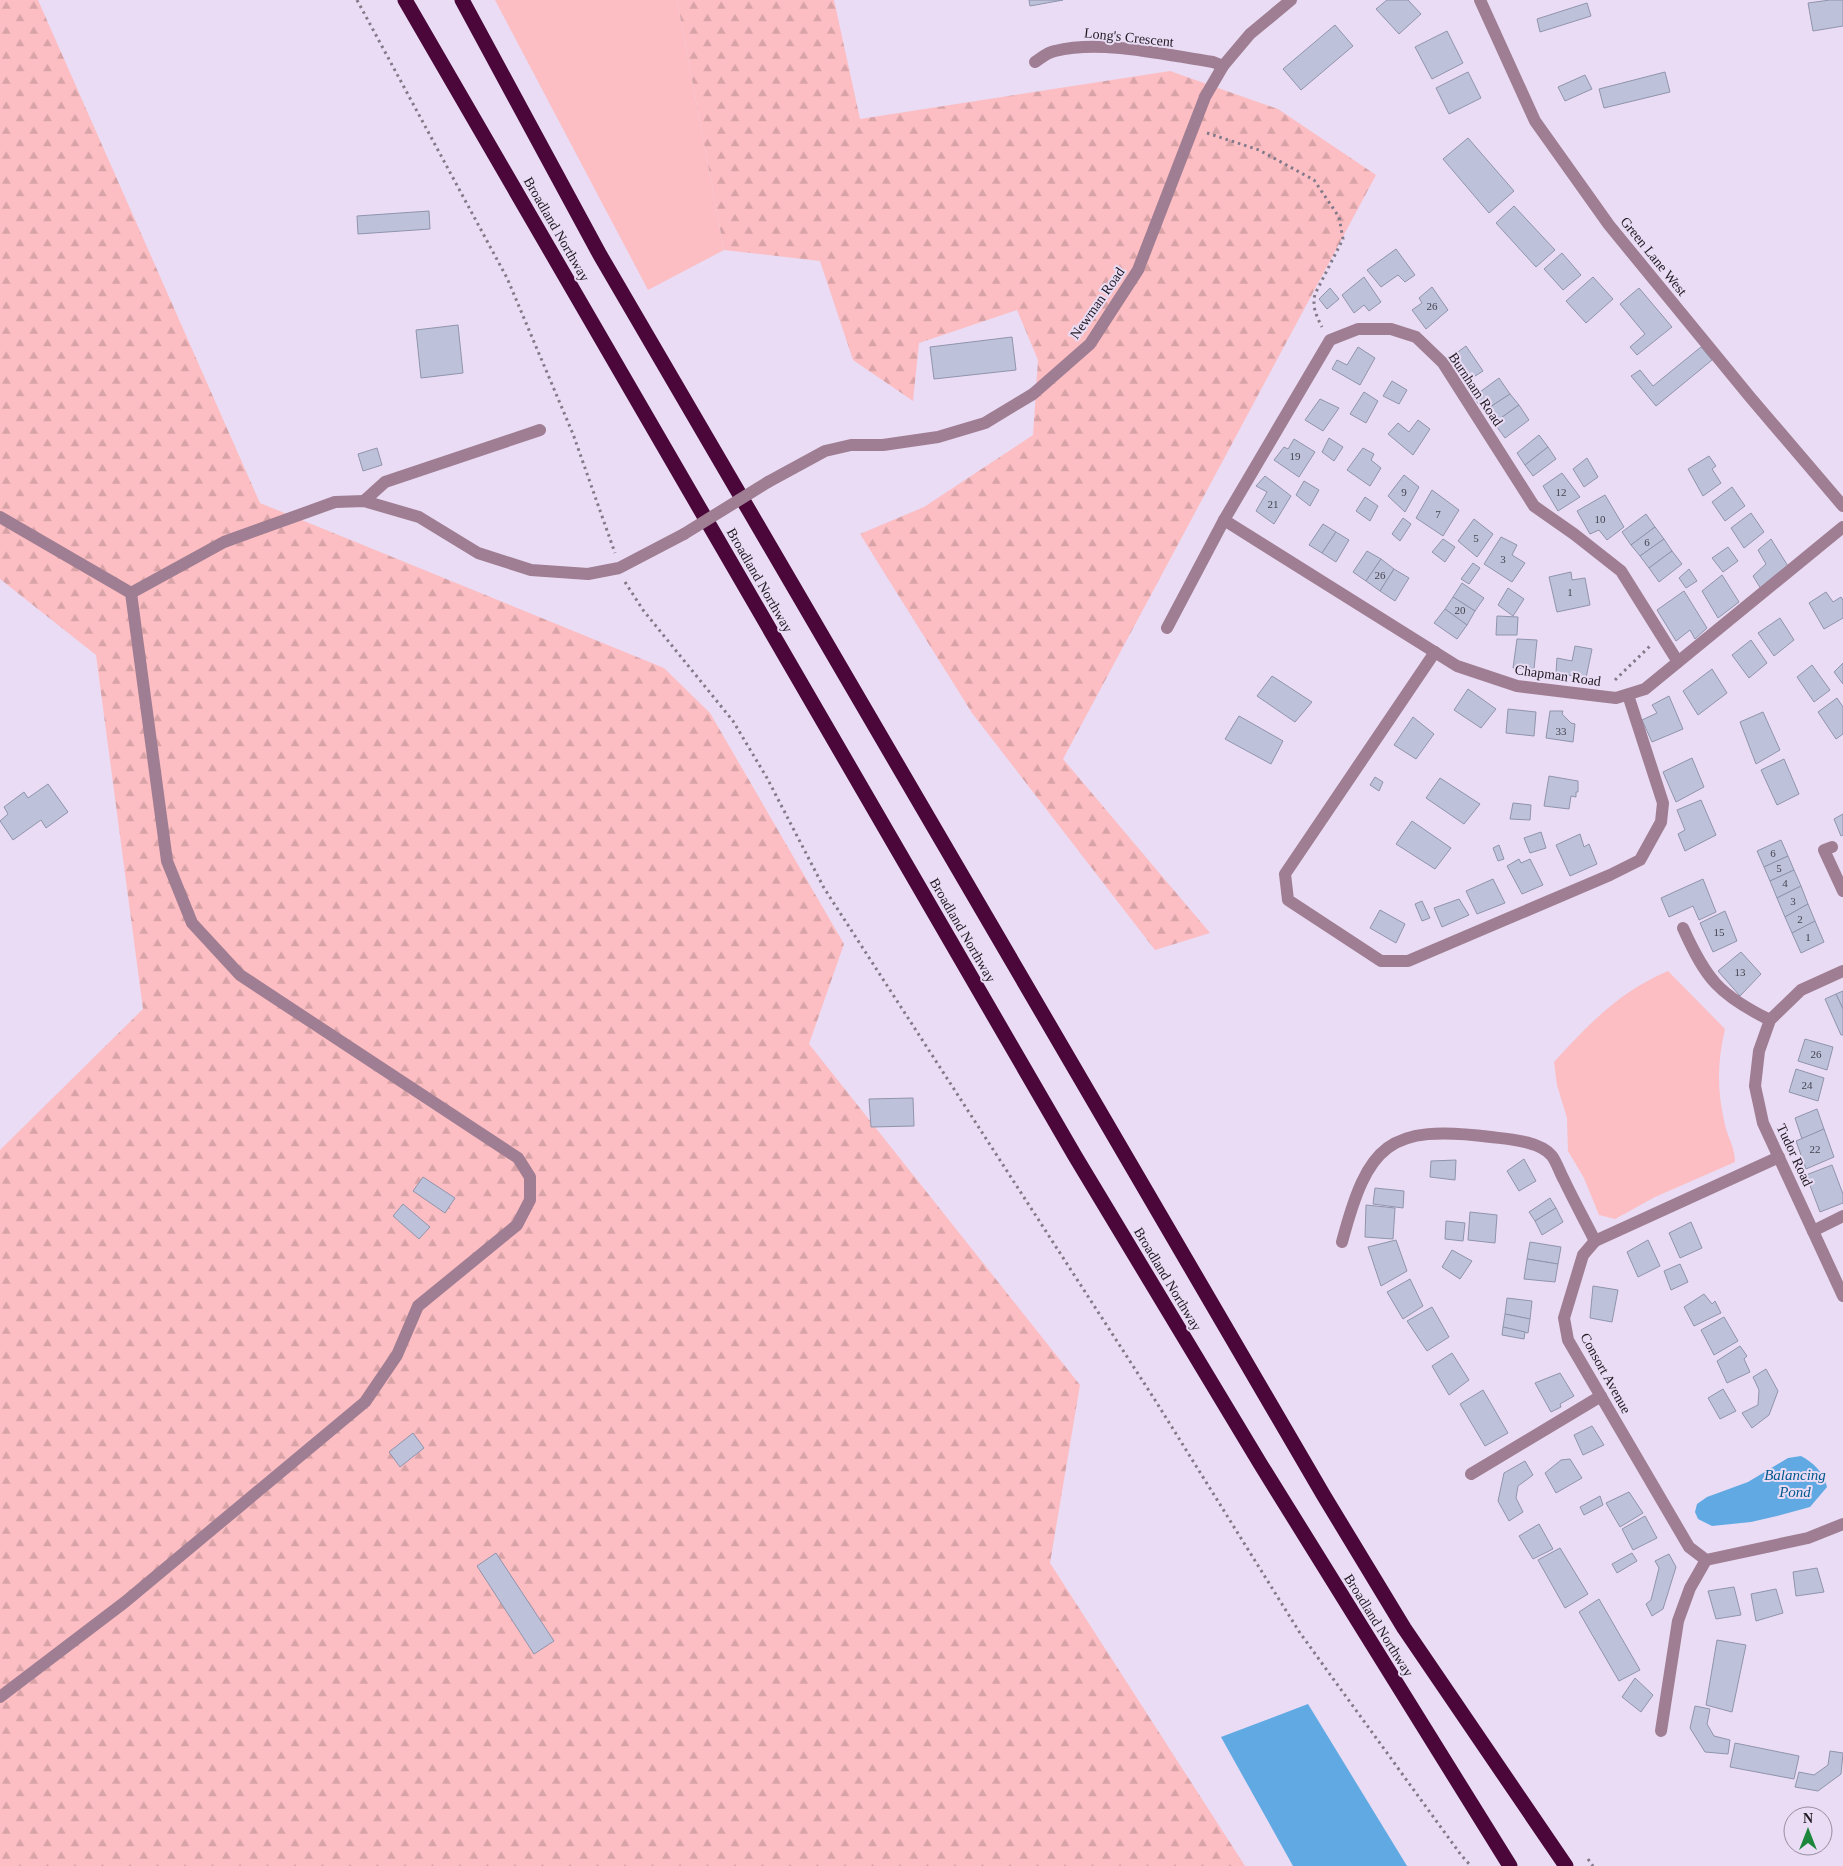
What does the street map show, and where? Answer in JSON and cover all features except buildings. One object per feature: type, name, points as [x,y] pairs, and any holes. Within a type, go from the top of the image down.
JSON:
[{"type":"highway","name":"Broadland Northway","points":[[405,0],[1074,1156],[1261,1465],[1510,1866]]},
{"type":"highway","name":"Broadland Northway","points":[[462,0],[600,255],[1329,1505],[1404,1628],[1566,1866]]},
{"type":"street","name":"Newman Road","points":[[131,593],[224,542],[335,502],[364,501],[419,517],[478,553],[531,570],[588,574],[619,568],[684,534],[768,482],[825,451],[851,445],[883,445],[938,437],[985,422],[1033,394],[1090,344],[1138,270],[1205,98],[1223,66],[1250,34],[1291,0]]},
{"type":"street","name":"Green Lane West","points":[[1480,0],[1535,121],[1609,225],[1750,397],[1843,506]]},
{"type":"street","name":"Long's Crescent","points":[[1035,62],[1053,51],[1077,47],[1122,49],[1213,62],[1223,66]]},
{"type":"street","name":"Burnham Road","points":[[1330,340],[1358,329],[1391,329],[1416,337],[1443,363],[1534,506],[1574,534],[1621,571],[1678,662]]},
{"type":"street","points":[[1167,628],[1224,520],[1330,340]]},
{"type":"street","points":[[364,501],[385,482],[540,430]]},
{"type":"street","points":[[0,517],[131,593],[168,861],[192,923],[240,975],[518,1158],[530,1177],[530,1200],[517,1225],[418,1306],[397,1355],[365,1402],[125,1602],[0,1697]]},
{"type":"street","name":"Chapman Road","points":[[1224,520],[1457,666],[1517,686],[1616,698],[1645,689],[1843,527]]},
{"type":"street","points":[[1435,652],[1285,874],[1288,900],[1381,961],[1408,961],[1610,875],[1640,860],[1661,822],[1663,803],[1628,695]]},
{"type":"street","points":[[1832,847],[1824,850],[1843,892]]},
{"type":"street","points":[[1684,928],[1698,958],[1722,992],[1745,1008],[1770,1020]]},
{"type":"street","name":"Tudor Road","points":[[1843,971],[1801,990],[1770,1020],[1759,1051],[1755,1086],[1763,1123],[1843,1296]]},
{"type":"street","points":[[1342,1242],[1353,1199],[1365,1172],[1379,1154],[1402,1138],[1424,1133],[1472,1134],[1526,1142],[1551,1155],[1595,1241],[1779,1157]]},
{"type":"street","points":[[1813,1232],[1843,1216]]},
{"type":"street","name":"Consort Avenue","points":[[1595,1241],[1583,1255],[1564,1318],[1568,1340],[1689,1547],[1706,1560]]},
{"type":"street","points":[[1471,1474],[1601,1396]]},
{"type":"street","points":[[1661,1731],[1678,1621],[1690,1588],[1706,1560],[1808,1538],[1843,1524]]},
{"type":"path","points":[[357,0],[507,278],[573,434],[628,590],[733,721],[767,778],[824,888],[1155,1400],[1300,1633],[1460,1855],[1471,1866]]},
{"type":"path","points":[[1194,129],[1259,150],[1314,180],[1340,217],[1343,240],[1314,294],[1313,302],[1314,313],[1330,340]]},
{"type":"path","points":[[1599,696],[1661,635]]},
{"type":"path","points":[[1588,1859],[1593,1866]]},
{"type":"green space","points":[[0,0],[38,0],[260,503],[664,668],[710,713],[844,944],[809,1044],[1080,1385],[1050,1563],[1245,1866],[0,1866],[0,1150],[143,1009],[96,655],[0,579]]},
{"type":"green space","points":[[495,0],[677,0],[724,250],[648,290]]},
{"type":"green space","points":[[677,0],[834,0],[860,119],[1170,71],[1278,109],[1376,175],[1063,759],[1210,933],[1155,950],[972,713],[860,534],[924,507],[1033,435],[1038,360],[1017,310],[919,343],[913,401],[853,360],[820,261],[724,250]]},
{"type":"green space","points":[[1668,971],[1725,1029],[1720,1054],[1719,1089],[1725,1125],[1733,1148],[1735,1162],[1655,1197],[1615,1219],[1599,1215],[1584,1178],[1568,1151],[1567,1118],[1557,1085],[1554,1062],[1606,1010],[1635,989]]},
{"type":"water","name":"Balancing Pond","points":[[1801,1456],[1817,1468],[1827,1487],[1810,1507],[1751,1522],[1712,1526],[1698,1519],[1695,1512],[1697,1504],[1707,1497],[1748,1482],[1788,1458]]},
{"type":"water","points":[[1308,1704],[1407,1866],[1293,1866],[1221,1737]]}]
